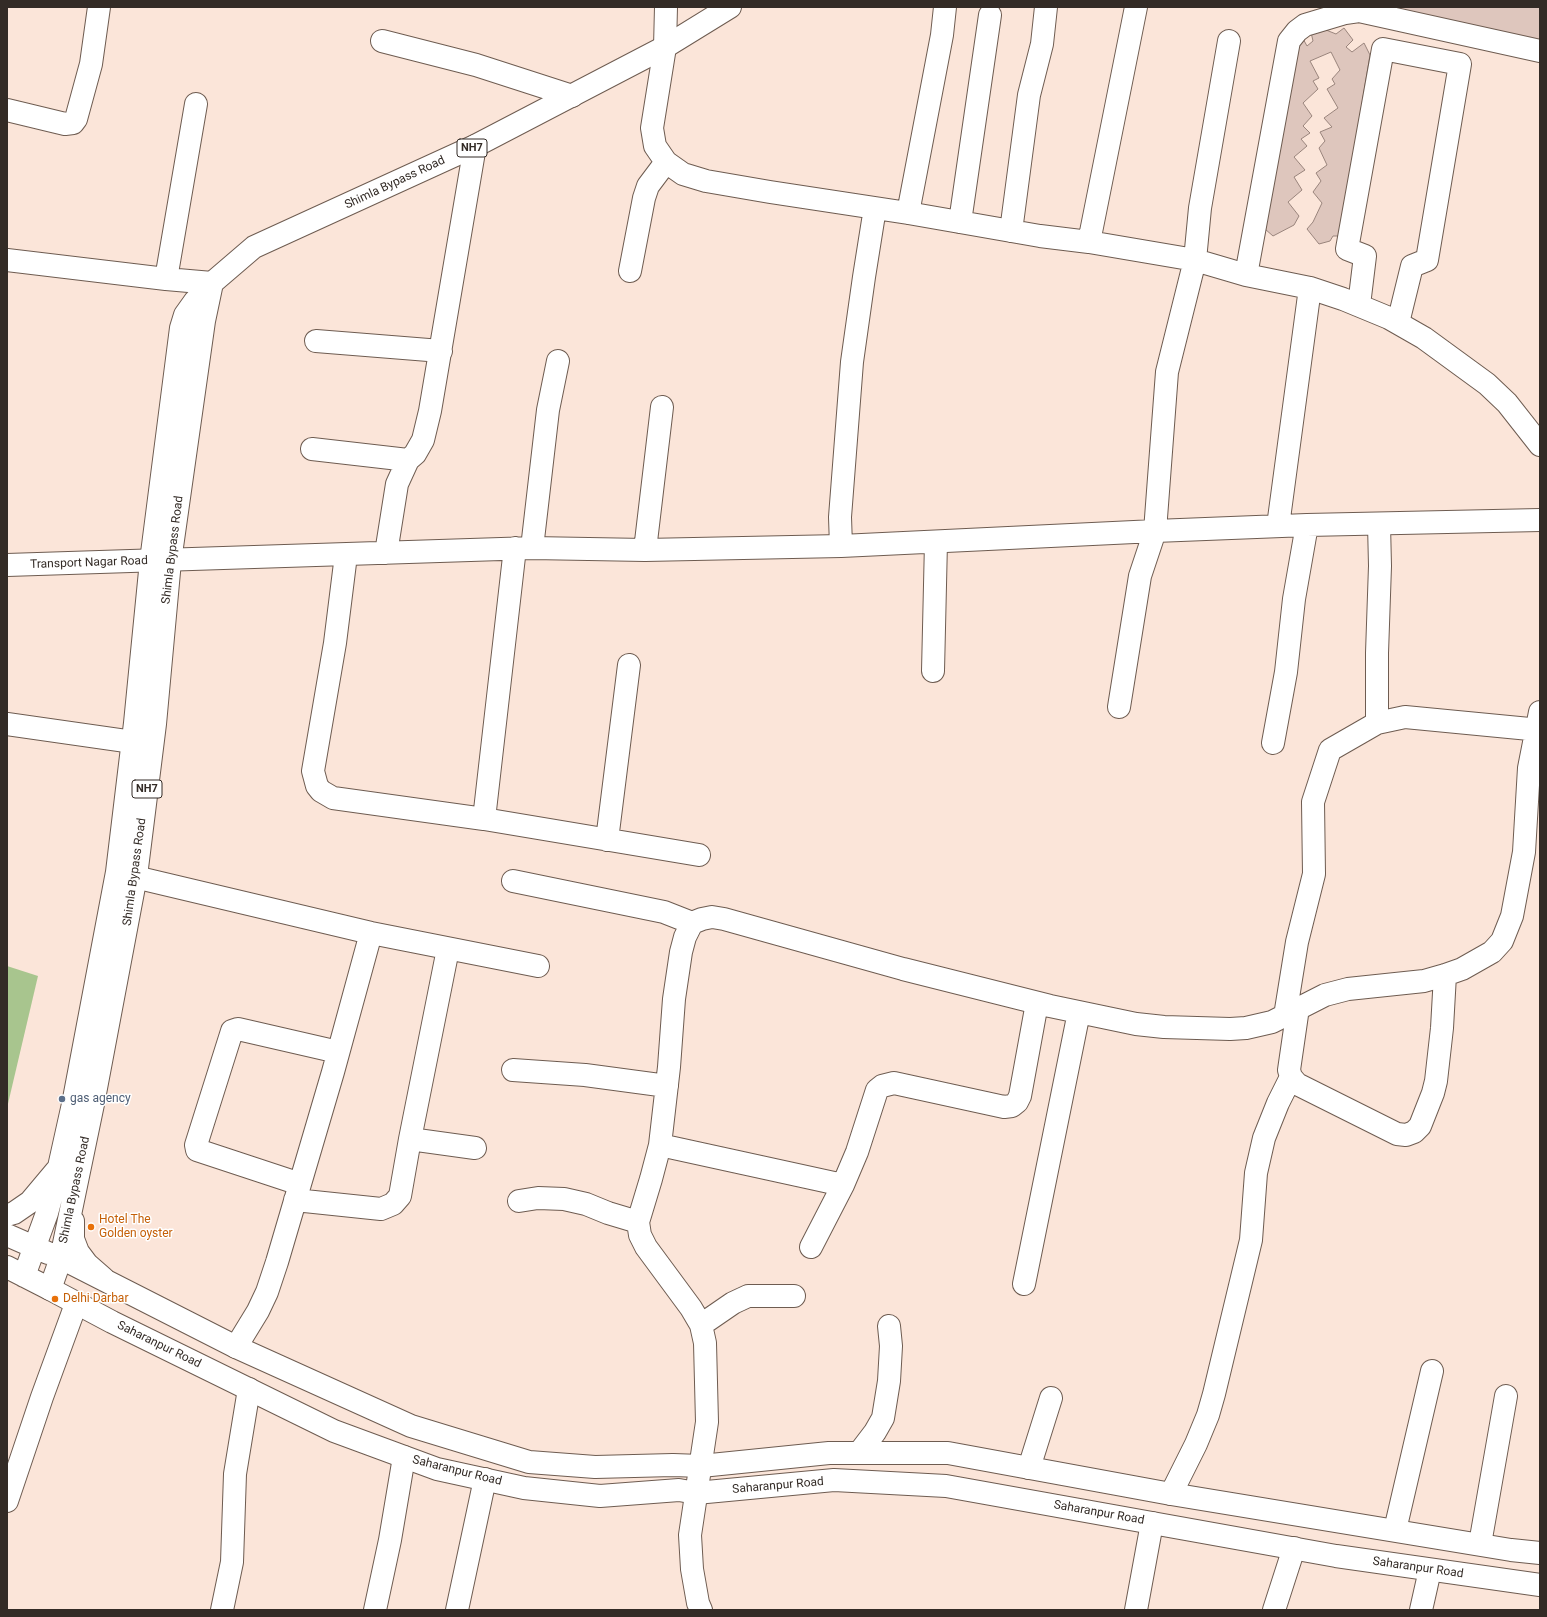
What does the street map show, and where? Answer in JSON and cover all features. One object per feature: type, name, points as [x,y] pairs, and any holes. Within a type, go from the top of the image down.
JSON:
[{"type":"main road","points":[[7,110],[65,124],[73,123],[76,118],[90,64],[99,7]]},
{"type":"main road","points":[[666,7],[665,47],[652,128],[655,146],[666,162],[683,174],[706,181],[770,192],[1195,260],[1246,275],[1310,288],[1359,305],[1398,323],[1424,338],[1487,384],[1507,403],[1540,445]]},
{"type":"main road","name":"Shimla Bypass Road","points":[[50,1289],[61,1258],[93,1104],[126,874],[133,742],[161,561],[212,283],[254,248],[475,146],[665,47],[730,7]]},
{"type":"main road","points":[[908,213],[942,35],[945,7]]},
{"type":"main road","points":[[1011,231],[1029,95],[1042,44],[1046,7]]},
{"type":"main road","points":[[1089,242],[1136,7]]},
{"type":"main road","points":[[1246,275],[1289,41],[1297,31],[1305,25],[1345,13],[1359,11],[1540,51]]},
{"type":"main road","points":[[960,222],[990,15]]},
{"type":"main road","points":[[1119,707],[1140,576],[1155,531],[1167,372],[1195,260],[1200,208],[1229,40]]},
{"type":"main road","points":[[382,41],[476,65],[572,96]]},
{"type":"main road","points":[[1359,305],[1365,256],[1347,249],[1383,49],[1460,64],[1428,260],[1412,266],[1398,323]]},
{"type":"main road","points":[[166,279],[196,104]]},
{"type":"main road","points":[[386,553],[398,484],[408,460],[415,454],[423,440],[441,351],[475,146]]},
{"type":"main road","points":[[630,271],[644,198],[648,186],[666,162]]},
{"type":"main road","points":[[841,546],[840,517],[852,362],[875,208]]},
{"type":"main road","points":[[7,260],[212,283]]},
{"type":"main road","points":[[1278,526],[1310,288]]},
{"type":"main road","points":[[316,341],[441,351]]},
{"type":"main road","points":[[484,819],[523,548],[558,361]]},
{"type":"main road","points":[[645,550],[662,407]]},
{"type":"main road","points":[[312,448],[408,460]]},
{"type":"main road","name":"Transport Nagar Road","points":[[7,565],[523,548],[645,550],[841,546],[1278,526],[1540,520]]},
{"type":"main road","points":[[1377,723],[1377,653],[1380,566],[1379,524]]},
{"type":"main road","points":[[1273,743],[1286,672],[1294,599],[1307,525]]},
{"type":"main road","points":[[933,671],[936,542]]},
{"type":"main road","points":[[346,555],[335,643],[313,771],[317,786],[321,791],[333,798],[484,819],[699,855]]},
{"type":"main road","name":"Shimla Bypass Road","points":[[16,1271],[36,1247],[47,1213],[126,874],[155,724],[161,561]]},
{"type":"main road","points":[[607,840],[629,665]]},
{"type":"main road","points":[[701,1610],[698,1603],[692,1569],[690,1535],[707,1422],[705,1342],[701,1325],[691,1308],[646,1247],[640,1235],[638,1222],[660,1144],[667,1086],[674,999],[684,937],[692,923],[712,917],[724,919],[903,969],[1037,1003],[1136,1024],[1195,1028],[1246,1028],[1272,1022],[1292,1012],[1325,995],[1348,989],[1424,981],[1445,975],[1462,969],[1492,952],[1502,941],[1512,916],[1532,854],[1529,768],[1539,724],[1405,716],[1377,723],[1330,750],[1313,802],[1314,874],[1297,942],[1292,1012],[1289,1070],[1290,1077],[1264,1138],[1256,1173],[1251,1240],[1208,1416],[1171,1494]]},
{"type":"main road","points":[[7,724],[133,742]]},
{"type":"main road","points":[[126,874],[371,933],[538,966]]},
{"type":"main road","points":[[513,881],[664,912],[692,923]]},
{"type":"main road","points":[[236,1347],[258,1311],[267,1292],[298,1192],[371,933]]},
{"type":"main road","points":[[338,1052],[238,1029],[232,1031],[196,1145],[198,1150],[298,1192],[376,1209],[389,1207],[397,1201],[402,1192],[410,1139],[448,949]]},
{"type":"main road","points":[[1290,1077],[1297,1084],[1397,1134],[1406,1135],[1414,1132],[1420,1126],[1433,1094],[1436,1081],[1442,1028],[1445,975]]},
{"type":"main road","points":[[811,1247],[844,1185],[857,1152],[877,1090],[882,1086],[894,1083],[1004,1107],[1012,1106],[1017,1102],[1037,1003]]},
{"type":"main road","points":[[1024,1284],[1079,1012]]},
{"type":"main road","points":[[513,1070],[585,1075],[667,1086]]},
{"type":"main road","points":[[410,1139],[475,1148]]},
{"type":"main road","points":[[660,1144],[844,1185]]},
{"type":"main road","points":[[7,1215],[14,1213],[30,1202],[58,1168]]},
{"type":"main road","points":[[73,1198],[73,1239],[78,1252],[87,1264],[103,1278]]},
{"type":"main road","points":[[519,1201],[538,1198],[564,1199],[586,1204],[608,1213],[638,1222]]},
{"type":"main road","points":[[7,1235],[103,1278],[236,1347],[411,1426],[528,1462],[595,1467],[673,1465],[701,1466],[829,1453],[948,1453],[1171,1494],[1540,1553]]},
{"type":"main road","name":"NH7","points":[[16,1271],[50,1289]]},
{"type":"main road","name":"Saharanpur Road","points":[[50,1289],[76,1304],[334,1431],[437,1469],[524,1488],[600,1496],[679,1490],[696,1493],[834,1480],[946,1486],[1294,1548],[1430,1570],[1540,1585]]},
{"type":"main road","points":[[701,1325],[733,1303],[748,1296],[794,1296]]},
{"type":"main road","points":[[7,1502],[42,1397],[76,1304]]},
{"type":"main road","points":[[859,1453],[875,1432],[883,1418],[889,1381],[890,1326]]},
{"type":"main road","points":[[1395,1530],[1432,1371]]},
{"type":"main road","points":[[222,1610],[232,1562],[235,1474],[249,1390]]},
{"type":"main road","points":[[1480,1544],[1506,1396]]},
{"type":"main road","points":[[1029,1468],[1051,1398]]},
{"type":"main road","points":[[375,1610],[390,1540],[404,1457]]},
{"type":"main road","points":[[457,1610],[485,1479]]},
{"type":"main road","points":[[1136,1610],[1152,1523]]},
{"type":"main road","points":[[1274,1610],[1294,1548]]},
{"type":"main road","points":[[1421,1610],[1430,1570]]},
{"type":"green space","points":[[7,966],[38,976],[7,1108]]},
{"type":"building","points":[[1373,7],[1540,7],[1540,45]]},
{"type":"building","points":[[1323,22],[1326,30],[1336,34],[1344,28],[1353,40],[1346,47],[1352,52],[1364,43],[1370,55],[1340,236],[1333,236],[1330,241],[1319,244],[1307,229],[1313,222],[1322,203],[1313,192],[1321,181],[1316,173],[1327,165],[1319,148],[1325,141],[1320,132],[1332,127],[1324,118],[1338,108],[1327,89],[1335,84],[1332,79],[1340,70],[1331,52],[1310,61],[1319,78],[1313,81],[1318,89],[1303,103],[1312,116],[1303,126],[1310,133],[1301,139],[1307,146],[1294,157],[1305,170],[1294,177],[1302,190],[1288,202],[1299,216],[1294,225],[1273,236],[1265,229],[1259,220],[1301,35],[1307,46],[1313,41],[1310,28]]},
{"type":"place","name":"gas agency","points":[[62,1099]]},
{"type":"place","name":"Hotel The Golden oyster","points":[[91,1227]]},
{"type":"place","name":"Delhi Darbar","points":[[55,1299]]}]
